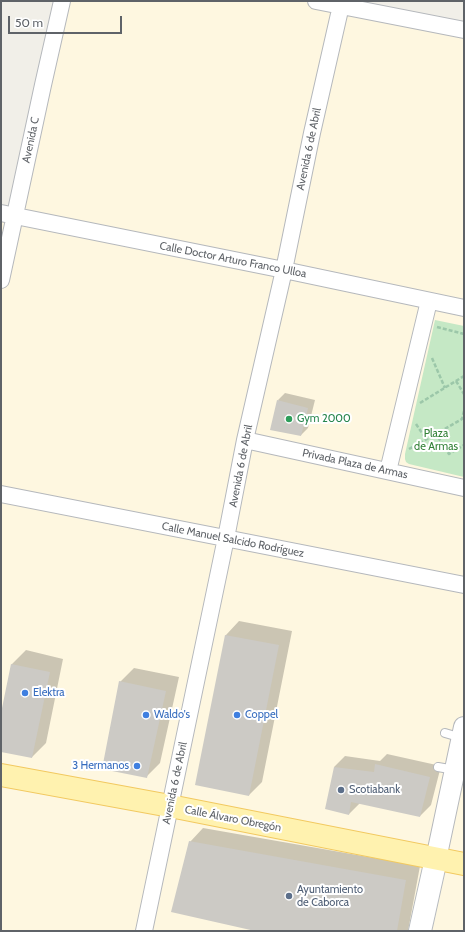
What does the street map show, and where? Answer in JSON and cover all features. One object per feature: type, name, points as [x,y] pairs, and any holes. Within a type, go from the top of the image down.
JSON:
[{"type":"main road","name":"Calle Álvaro Obregón","points":[[1,774],[464,864]]},
{"type":"main road","points":[[420,931],[436,859]]},
{"type":"street","name":"Avenida C","points":[[1,280],[8,215],[43,85],[62,1]]},
{"type":"street","points":[[316,1],[341,3],[464,30]]},
{"type":"street","name":"Avenida 6 de Abril","points":[[144,931],[245,440],[284,270],[312,133],[341,3]]},
{"type":"street","name":"Calle Doctor Arturo Franco Ulloa","points":[[8,215],[284,270],[464,308]]},
{"type":"street","points":[[388,471],[429,301]]},
{"type":"street","name":"Privada Plaza de Armas","points":[[245,440],[464,488]]},
{"type":"street","name":"Calle Manuel Salcido Rodríguez","points":[[1,494],[464,585]]},
{"type":"street","points":[[436,859],[446,769],[457,733]]},
{"type":"path","points":[[436,327],[464,334]]},
{"type":"path","points":[[430,354],[445,388]]},
{"type":"path","points":[[420,403],[464,376]]},
{"type":"path","points":[[456,381],[464,394]]},
{"type":"path","points":[[409,449],[462,419],[464,411]]},
{"type":"path","points":[[416,423],[426,439]]},
{"type":"path","points":[[436,434],[449,454],[464,446]]},
{"type":"shaded area","points":[[63,1],[317,1],[464,28],[464,931],[1,931],[1,213],[15,216]]},
{"type":"green space","name":"Plaza de Armas","points":[[435,320],[464,326],[464,477],[409,464],[405,459]]},
{"type":"building","name":"Gym 2000","points":[[277,400],[308,408],[301,436],[270,430]]},
{"type":"building","name":"Coppel","points":[[225,635],[279,645],[249,796],[195,785]]},
{"type":"building","name":"Elektra","points":[[11,664],[50,672],[32,758],[1,752],[1,713]]},
{"type":"building","points":[[119,681],[166,691],[147,778],[102,769]]},
{"type":"building","points":[[375,764],[430,777],[420,817],[351,802],[349,815],[325,809],[334,767],[374,772]]},
{"type":"building","name":"Ayuntamiento de Caborca","points":[[189,841],[406,880],[397,931],[255,931],[171,912]]},
{"type":"place","name":"Gym 2000","points":[[289,419]]},
{"type":"place","name":"Elektra","points":[[25,693]]},
{"type":"place","name":"Waldo's","points":[[146,715]]},
{"type":"place","name":"Coppel","points":[[237,715]]},
{"type":"place","name":"3 Hermanos","points":[[137,766]]},
{"type":"place","name":"Scotiabank","points":[[341,790]]},
{"type":"place","name":"Ayuntamiento de Caborca","points":[[289,896]]}]
